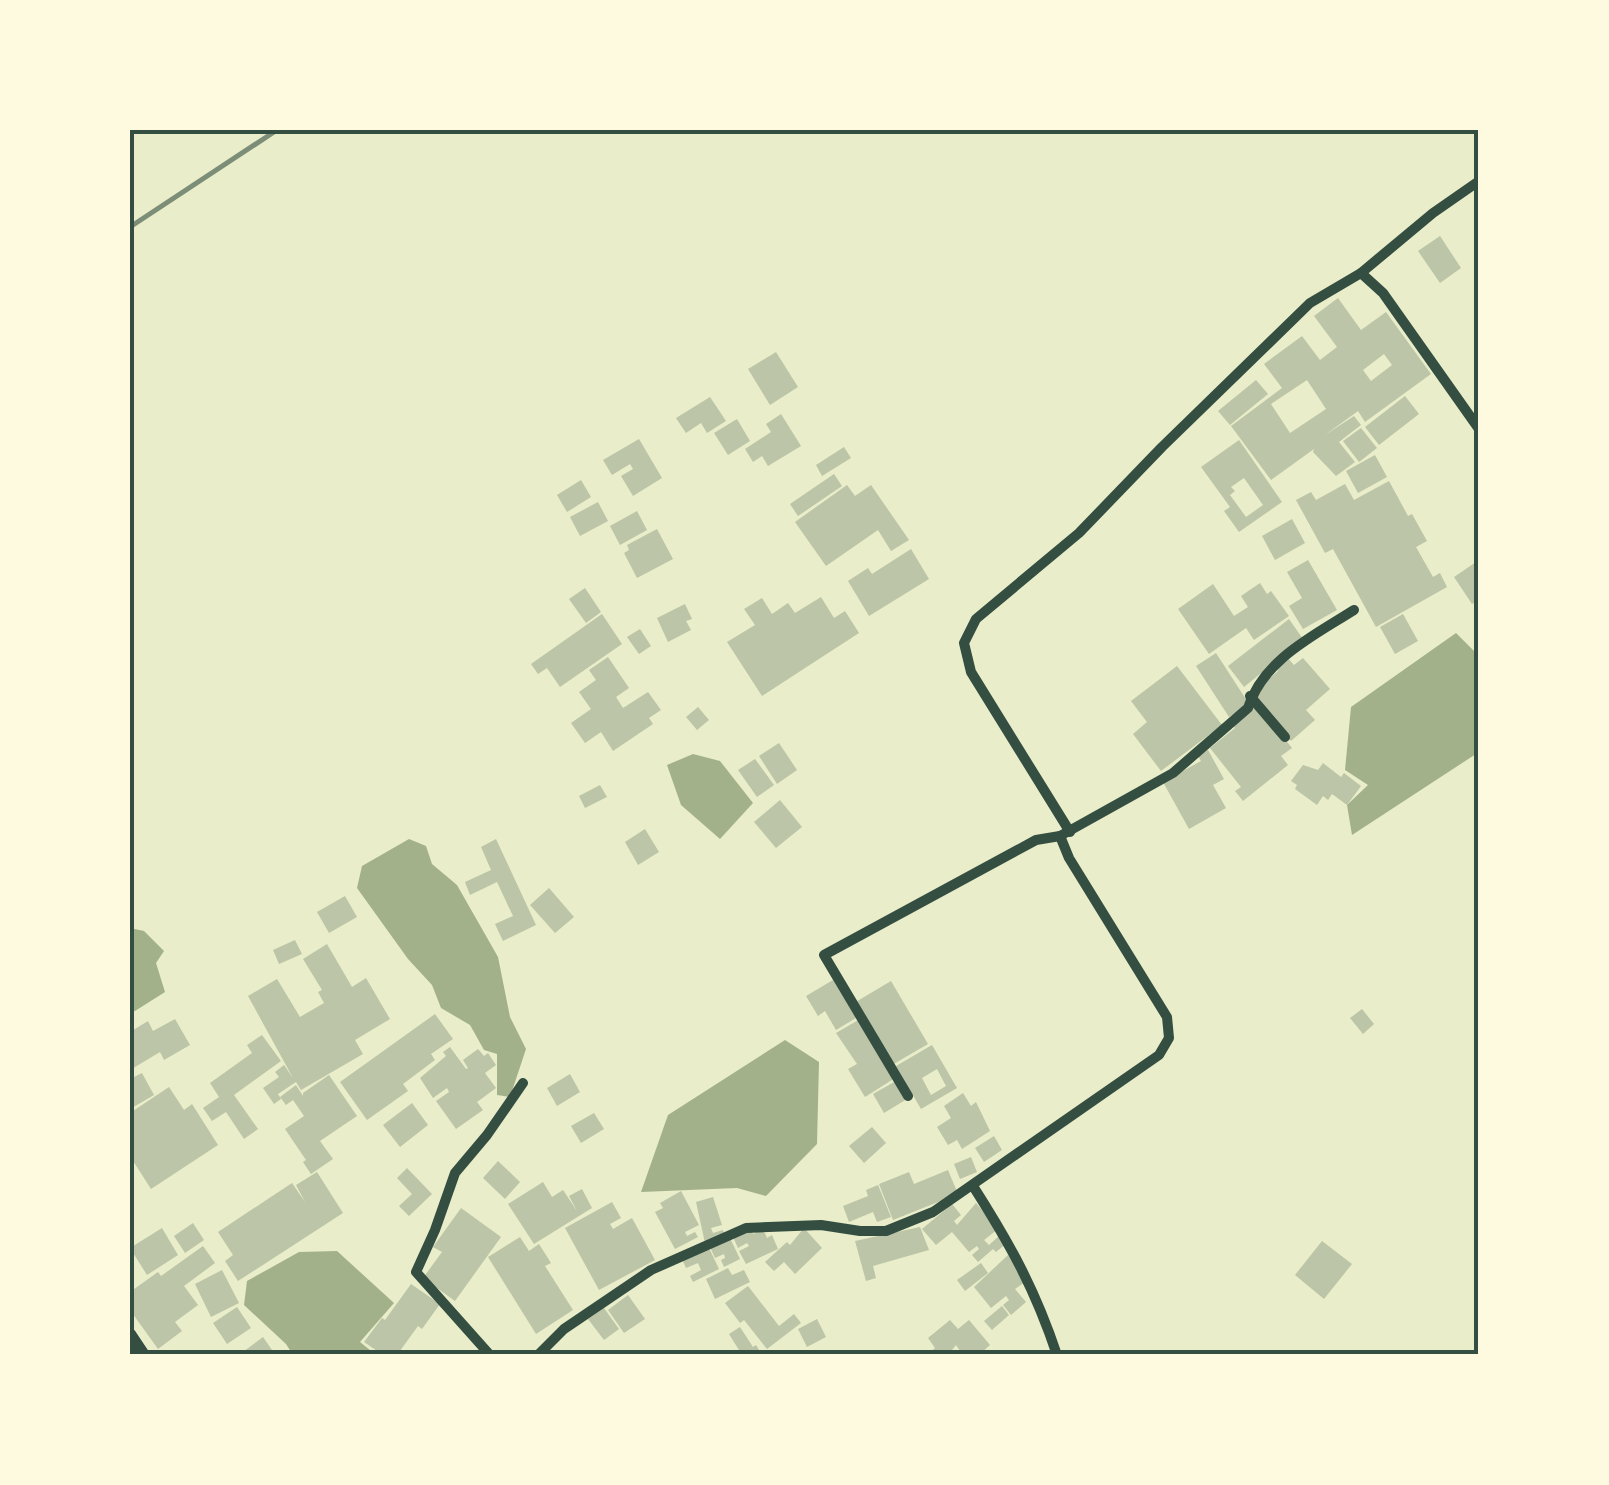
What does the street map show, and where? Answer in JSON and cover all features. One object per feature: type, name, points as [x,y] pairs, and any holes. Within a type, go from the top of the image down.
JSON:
[{"type":"street","points":[[538,1355],[564,1328],[651,1270],[746,1228],[800,1224],[886,1231],[933,1212],[1159,1054],[1169,1038],[1168,1017],[1069,858],[1065,834],[972,672],[964,642],[976,619],[1079,533],[1174,434],[1310,303],[1361,273],[1433,213],[1479,181]]},
{"type":"street","points":[[1361,273],[1383,292],[1479,429]]},
{"type":"street","points":[[908,1096],[824,954],[1036,840],[1065,834],[1173,774],[1248,708],[1250,695],[1284,656],[1354,610]]},
{"type":"street","points":[[1250,695],[1286,737]]},
{"type":"street","points":[[490,1355],[416,1272],[454,1173],[523,1082]]},
{"type":"street","points":[[973,1186],[1018,1255],[1057,1355]]},
{"type":"street","points":[[130,1334],[144,1355]]},
{"type":"shaded area","points":[[1456,633],[1479,656],[1479,752],[1352,835],[1347,805],[1368,785],[1345,770],[1351,707]]},
{"type":"shaded area","points":[[693,754],[720,761],[753,803],[720,839],[681,805],[667,765]]},
{"type":"shaded area","points":[[409,839],[426,846],[432,864],[457,885],[498,957],[510,1017],[526,1049],[510,1097],[497,1095],[497,1054],[484,1050],[470,1025],[441,1008],[432,985],[408,959],[357,888],[362,866]]},
{"type":"shaded area","points":[[130,928],[144,931],[164,951],[156,963],[165,992],[135,1011],[130,1009]]},
{"type":"shaded area","points":[[785,1040],[819,1062],[817,1144],[766,1196],[737,1188],[641,1192],[668,1115]]},
{"type":"shaded area","points":[[337,1251],[394,1303],[360,1342],[376,1355],[293,1355],[244,1305],[247,1281],[299,1252]]},
{"type":"building","points":[[1440,236],[1461,268],[1440,283],[1418,251]]},
{"type":"building","points":[[1338,298],[1361,330],[1386,312],[1431,374],[1365,422],[1358,411],[1325,435],[1354,416],[1361,425],[1339,442],[1355,462],[1336,476],[1314,449],[1271,480],[1231,426],[1282,388],[1264,364],[1302,336],[1320,360],[1337,347],[1314,316]],"holes":[[[1384,354],[1392,365],[1371,381],[1363,370]],[[1307,380],[1326,409],[1290,433],[1271,404]]]},
{"type":"building","points":[[776,352],[798,387],[770,405],[748,369]]},
{"type":"building","points":[[1256,380],[1268,394],[1230,425],[1218,411]]},
{"type":"building","points":[[1405,396],[1419,414],[1379,445],[1365,427]]},
{"type":"building","points":[[710,397],[726,421],[707,433],[701,423],[686,433],[676,418]]},
{"type":"building","points":[[781,414],[801,446],[768,466],[762,456],[753,462],[745,449],[771,432],[766,424]]},
{"type":"building","points":[[737,419],[750,441],[728,455],[714,433]]},
{"type":"building","points":[[1361,428],[1377,448],[1359,462],[1343,441]]},
{"type":"building","points":[[639,439],[662,478],[633,496],[621,476],[633,469],[630,464],[612,475],[603,460]]},
{"type":"building","points":[[1239,440],[1282,502],[1239,532],[1224,511],[1230,507],[1201,467]],"holes":[[[1244,478],[1263,505],[1246,517],[1230,495],[1235,491],[1231,487]]]},
{"type":"building","points":[[844,447],[851,458],[822,476],[816,465]]},
{"type":"building","points":[[1375,455],[1387,477],[1358,493],[1346,471]]},
{"type":"building","points":[[834,474],[842,486],[798,516],[790,504]]},
{"type":"building","points":[[581,480],[591,497],[567,512],[557,495]]},
{"type":"building","points":[[1389,481],[1427,541],[1416,547],[1433,577],[1440,573],[1447,587],[1376,627],[1333,549],[1325,553],[1296,500],[1311,492],[1316,500],[1345,484],[1354,500]]},
{"type":"building","points":[[847,485],[855,496],[871,485],[909,540],[891,551],[878,530],[826,566],[795,522]]},
{"type":"building","points":[[598,502],[608,521],[580,536],[570,517]]},
{"type":"building","points":[[637,511],[647,530],[620,545],[610,526]]},
{"type":"building","points":[[1292,519],[1305,543],[1275,560],[1262,536]]},
{"type":"building","points":[[657,529],[673,559],[637,578],[624,553],[629,550],[627,545]]},
{"type":"building","points":[[911,549],[929,579],[869,616],[848,581],[868,568],[872,574]]},
{"type":"building","points":[[1308,560],[1337,610],[1303,629],[1289,606],[1302,598],[1287,572]]},
{"type":"building","points":[[1479,560],[1479,600],[1472,604],[1454,577]]},
{"type":"building","points":[[1260,583],[1289,616],[1254,640],[1246,628],[1209,654],[1178,609],[1213,584],[1234,616],[1248,607],[1241,596]]},
{"type":"building","points":[[585,588],[601,612],[586,623],[569,599]]},
{"type":"building","points":[[821,597],[834,618],[845,611],[859,633],[762,696],[727,642],[755,625],[744,609],[762,598],[772,614],[788,603],[795,613]]},
{"type":"building","points":[[685,604],[692,619],[686,621],[691,630],[668,642],[657,618]]},
{"type":"building","points":[[602,614],[622,644],[560,687],[547,668],[538,674],[531,664]]},
{"type":"building","points":[[1403,614],[1418,641],[1395,654],[1380,627]]},
{"type":"building","points":[[1289,619],[1303,639],[1244,687],[1228,666]]},
{"type":"building","points":[[640,629],[651,646],[639,654],[627,637]]},
{"type":"building","points":[[1216,653],[1249,704],[1229,717],[1196,666]]},
{"type":"building","points":[[1286,656],[1294,665],[1303,658],[1330,689],[1306,710],[1315,720],[1291,741],[1252,694],[1278,671],[1274,666]]},
{"type":"building","points":[[608,657],[629,688],[616,697],[623,708],[648,692],[661,710],[649,718],[653,724],[613,751],[601,732],[585,743],[571,723],[591,709],[579,692],[596,680],[589,670]]},
{"type":"building","points":[[1177,666],[1222,725],[1161,771],[1133,734],[1147,722],[1131,701]]},
{"type":"building","points":[[1256,703],[1292,748],[1281,756],[1288,765],[1243,801],[1235,791],[1241,787],[1210,748],[1235,728],[1231,723]]},
{"type":"building","points":[[698,707],[709,720],[697,730],[686,717]]},
{"type":"building","points":[[779,743],[797,770],[777,784],[759,756]]},
{"type":"building","points":[[1208,750],[1224,779],[1213,785],[1226,808],[1189,829],[1163,782],[1201,761],[1198,756]]},
{"type":"building","points":[[755,759],[774,785],[757,797],[738,770]]},
{"type":"building","points":[[1323,763],[1361,786],[1347,805],[1332,794],[1328,800],[1323,796],[1317,805],[1295,789],[1297,785],[1291,781],[1303,765],[1318,770]]},
{"type":"building","points":[[600,785],[607,797],[585,808],[579,796]]},
{"type":"building","points":[[780,800],[802,827],[776,848],[754,822]]},
{"type":"building","points":[[645,829],[659,852],[638,865],[625,842]]},
{"type":"building","points":[[496,839],[536,925],[503,941],[495,924],[513,916],[497,882],[470,895],[465,882],[491,870],[481,847]]},
{"type":"building","points":[[549,888],[574,917],[555,933],[530,905]]},
{"type":"building","points":[[345,896],[357,917],[329,933],[317,912]]},
{"type":"building","points":[[295,940],[302,954],[279,964],[273,950]]},
{"type":"building","points":[[327,944],[352,987],[366,978],[390,1019],[355,1040],[363,1054],[301,1090],[296,1082],[278,1094],[281,1099],[274,1104],[263,1088],[279,1077],[275,1072],[284,1065],[293,1078],[248,996],[277,979],[300,1017],[324,1003],[318,992],[322,990],[303,959]]},
{"type":"building","points":[[833,980],[856,1018],[836,1030],[825,1011],[818,1016],[806,996]]},
{"type":"building","points":[[891,981],[928,1044],[892,1065],[854,1003]]},
{"type":"building","points":[[1362,1009],[1374,1024],[1363,1034],[1350,1018]]},
{"type":"building","points":[[435,1014],[453,1039],[431,1054],[435,1060],[403,1084],[408,1091],[367,1120],[340,1082]]},
{"type":"building","points":[[175,1019],[190,1045],[164,1060],[160,1052],[130,1070],[130,1032],[148,1021],[153,1031]]},
{"type":"building","points":[[860,1019],[895,1078],[865,1097],[848,1069],[857,1064],[836,1033]]},
{"type":"building","points":[[262,1035],[281,1061],[234,1095],[258,1129],[244,1139],[226,1112],[212,1121],[203,1108],[219,1097],[210,1083],[252,1053],[247,1045]]},
{"type":"building","points":[[932,1045],[957,1088],[921,1109],[896,1066]],"holes":[[[937,1069],[946,1086],[931,1095],[922,1078]]]},
{"type":"building","points":[[450,1047],[466,1069],[463,1060],[478,1049],[484,1056],[488,1053],[496,1065],[485,1073],[496,1088],[477,1102],[483,1110],[456,1129],[436,1101],[449,1092],[447,1088],[433,1098],[420,1078],[446,1056],[443,1052]]},
{"type":"building","points":[[130,1071],[134,1077],[142,1073],[154,1095],[130,1109]]},
{"type":"building","points":[[570,1074],[580,1092],[557,1106],[547,1088]]},
{"type":"building","points":[[329,1075],[357,1116],[320,1141],[333,1159],[311,1174],[285,1129],[304,1116],[293,1100],[286,1105],[280,1097],[296,1085],[303,1096]]},
{"type":"building","points":[[896,1081],[907,1099],[884,1113],[873,1094]]},
{"type":"building","points":[[169,1087],[184,1110],[192,1104],[218,1145],[151,1189],[130,1156],[130,1113]]},
{"type":"building","points":[[963,1093],[971,1106],[976,1102],[990,1131],[962,1149],[957,1140],[948,1145],[937,1127],[951,1118],[944,1106]]},
{"type":"building","points":[[412,1103],[428,1125],[400,1147],[383,1125]]},
{"type":"building","points":[[594,1113],[604,1129],[581,1143],[571,1126]]},
{"type":"building","points":[[872,1127],[886,1143],[864,1163],[849,1146]]},
{"type":"building","points":[[994,1136],[1002,1150],[984,1162],[975,1148]]},
{"type":"building","points":[[971,1157],[977,1172],[960,1179],[954,1164]]},
{"type":"building","points":[[498,1161],[520,1182],[505,1199],[483,1178]]},
{"type":"building","points":[[407,1168],[432,1194],[409,1216],[399,1206],[412,1194],[397,1178]]},
{"type":"building","points":[[948,1170],[958,1194],[893,1220],[879,1184],[909,1172],[914,1184]]},
{"type":"building","points":[[317,1172],[343,1213],[238,1281],[225,1261],[233,1255],[218,1232],[292,1183],[305,1202],[296,1185]]},
{"type":"building","points":[[543,1182],[552,1197],[563,1190],[577,1211],[569,1196],[582,1189],[592,1208],[534,1244],[508,1204]]},
{"type":"building","points":[[878,1185],[891,1217],[877,1222],[873,1212],[849,1222],[843,1206],[868,1196],[866,1190]]},
{"type":"building","points":[[681,1191],[699,1225],[685,1232],[687,1236],[695,1232],[698,1237],[675,1249],[655,1212],[663,1208],[660,1203]]},
{"type":"building","points":[[713,1197],[722,1225],[711,1228],[713,1233],[723,1230],[725,1237],[705,1243],[696,1202]]},
{"type":"building","points":[[612,1202],[621,1218],[610,1224],[613,1229],[632,1218],[655,1260],[599,1290],[565,1228]]},
{"type":"building","points":[[976,1203],[998,1229],[984,1240],[989,1245],[1001,1234],[1008,1242],[978,1262],[972,1255],[979,1249],[977,1246],[969,1252],[952,1232],[936,1245],[922,1229],[952,1204],[961,1215],[954,1221],[957,1225]]},
{"type":"building","points":[[461,1208],[501,1237],[455,1301],[423,1278],[442,1252],[433,1247]]},
{"type":"building","points":[[193,1223],[204,1240],[185,1253],[174,1236]]},
{"type":"building","points":[[920,1227],[929,1250],[873,1266],[876,1278],[866,1281],[855,1241]]},
{"type":"building","points":[[162,1228],[178,1255],[147,1275],[130,1248]]},
{"type":"building","points":[[804,1228],[822,1248],[795,1274],[784,1262],[774,1271],[765,1262],[787,1242],[790,1245]]},
{"type":"building","points":[[751,1229],[753,1234],[763,1229],[767,1238],[772,1235],[778,1249],[746,1264],[739,1251],[749,1246],[747,1243],[738,1248],[733,1237]]},
{"type":"building","points":[[520,1237],[529,1251],[539,1244],[551,1263],[545,1266],[573,1310],[536,1334],[488,1257]]},
{"type":"building","points":[[730,1238],[740,1259],[724,1267],[724,1254],[715,1258],[710,1247]]},
{"type":"building","points":[[1322,1241],[1352,1264],[1324,1299],[1295,1275]]},
{"type":"building","points":[[203,1246],[215,1263],[184,1286],[198,1305],[175,1322],[182,1331],[158,1349],[130,1310],[130,1292]]},
{"type":"building","points":[[708,1246],[719,1269],[693,1282],[690,1276],[701,1270],[698,1263],[686,1268],[682,1259]]},
{"type":"building","points":[[1008,1255],[1028,1280],[1015,1289],[1026,1302],[1011,1315],[1003,1305],[1009,1300],[1006,1296],[991,1308],[974,1287]]},
{"type":"building","points":[[981,1263],[988,1273],[965,1291],[957,1280]]},
{"type":"building","points":[[728,1268],[732,1275],[744,1270],[750,1282],[715,1299],[706,1279]]},
{"type":"building","points":[[222,1270],[239,1303],[211,1317],[195,1284]]},
{"type":"building","points":[[411,1284],[440,1304],[397,1355],[383,1355],[364,1342]]},
{"type":"building","points":[[748,1286],[779,1326],[794,1314],[801,1323],[767,1349],[725,1303]]},
{"type":"building","points":[[628,1295],[645,1319],[624,1333],[608,1310]]},
{"type":"building","points":[[1002,1306],[1009,1315],[992,1330],[984,1321]]},
{"type":"building","points":[[237,1307],[251,1328],[227,1344],[213,1323]]},
{"type":"building","points":[[604,1308],[619,1329],[604,1340],[588,1319]]},
{"type":"building","points":[[817,1319],[826,1337],[807,1347],[798,1329]]},
{"type":"building","points":[[950,1320],[958,1329],[969,1320],[990,1345],[979,1355],[955,1355],[960,1351],[956,1345],[948,1355],[927,1355],[935,1348],[928,1338]]},
{"type":"building","points":[[740,1327],[762,1355],[742,1355],[729,1334]]},
{"type":"building","points":[[263,1337],[272,1350],[265,1355],[239,1355]]},
{"type":"railway","points":[[130,227],[277,130]]}]
